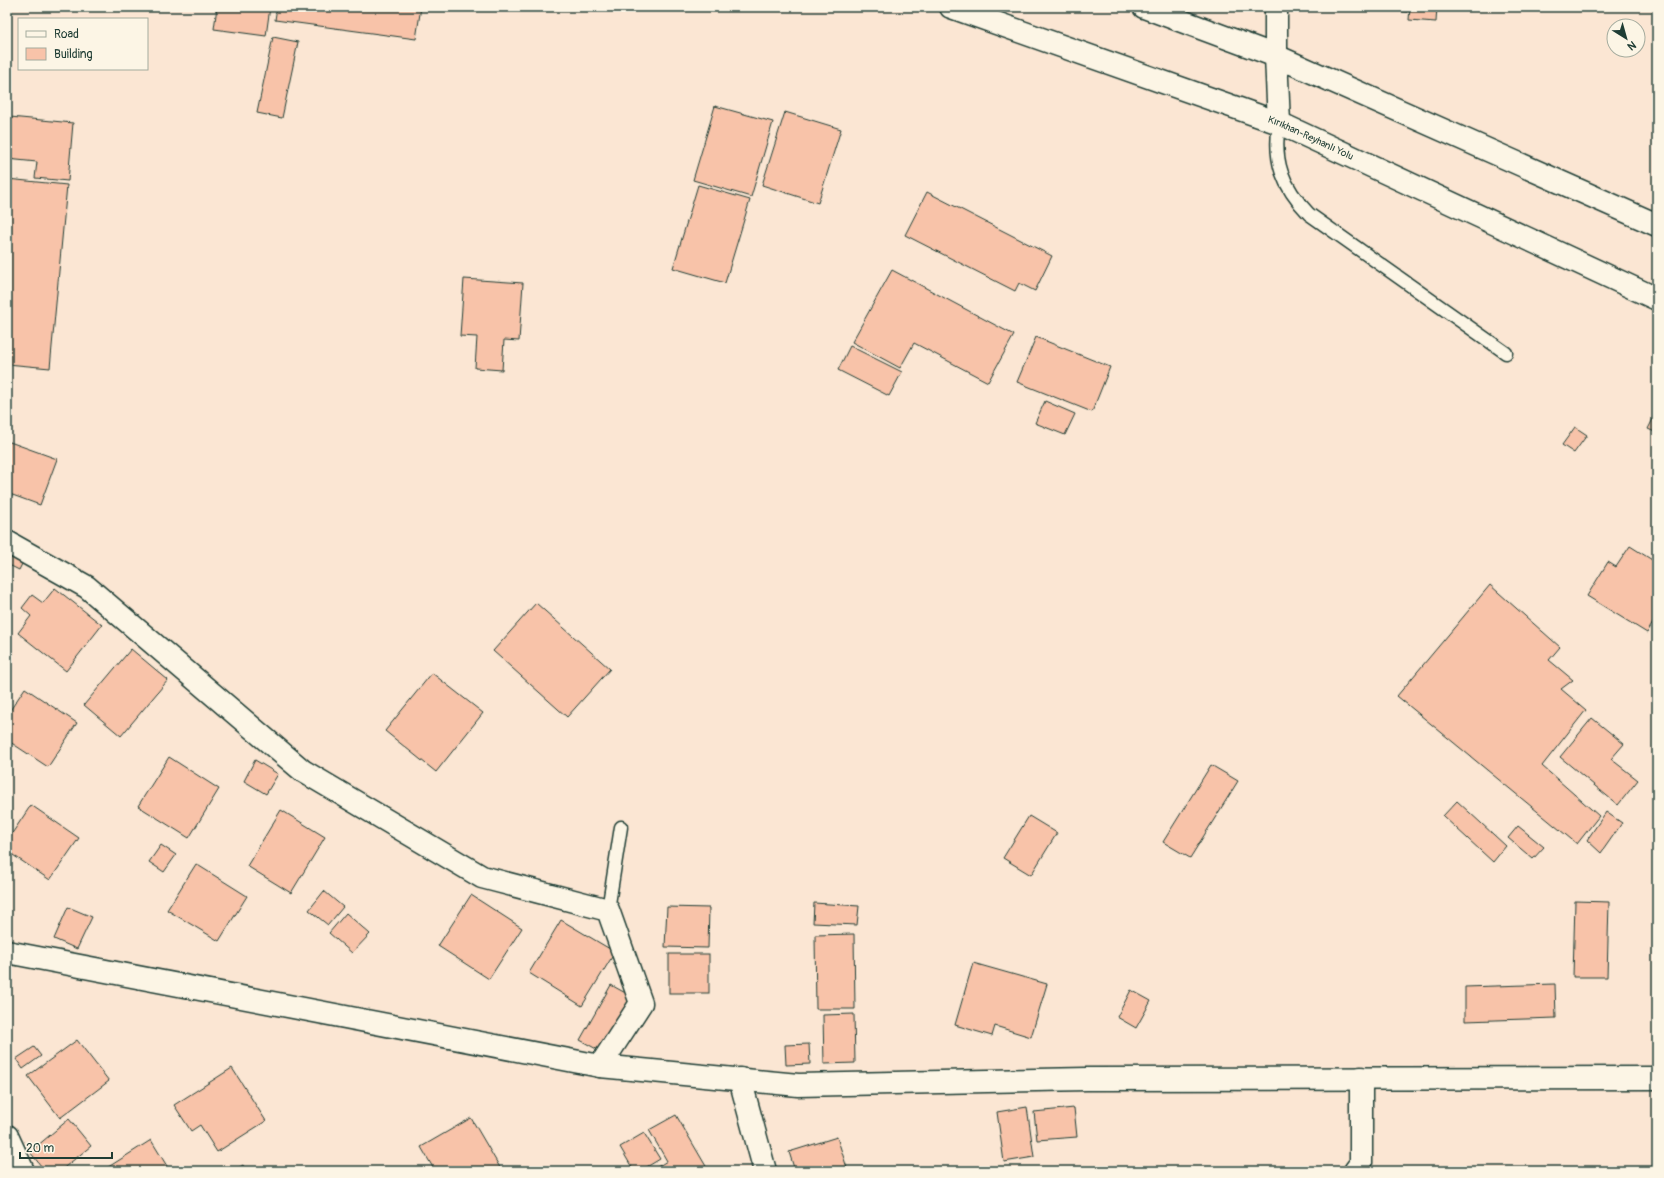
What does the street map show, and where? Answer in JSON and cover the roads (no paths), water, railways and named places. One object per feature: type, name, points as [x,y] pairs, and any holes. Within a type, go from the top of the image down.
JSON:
[{"type":"main road","name":"Kırıkhan-Reyhanlı Yolu","points":[[951,7],[1279,123],[1657,299]]},
{"type":"main road","points":[[1144,7],[1276,56],[1657,224]]},
{"type":"main road","points":[[1276,7],[1276,56],[1279,123]]},
{"type":"main road","points":[[7,542],[87,587],[304,771],[482,877],[608,910],[641,1002],[600,1066]]},
{"type":"main road","points":[[7,952],[600,1066],[798,1085],[1087,1079],[1657,1078]]},
{"type":"main road","points":[[1355,1171],[1361,1163],[1361,1078]]},
{"type":"main road","points":[[740,1079],[765,1171]]},
{"type":"main road","points":[[7,1136],[23,1171]]},
{"type":"lane","points":[[1279,123],[1277,155],[1280,170],[1296,201],[1308,214],[1506,353]]},
{"type":"lane","points":[[608,910],[621,827]]}]
